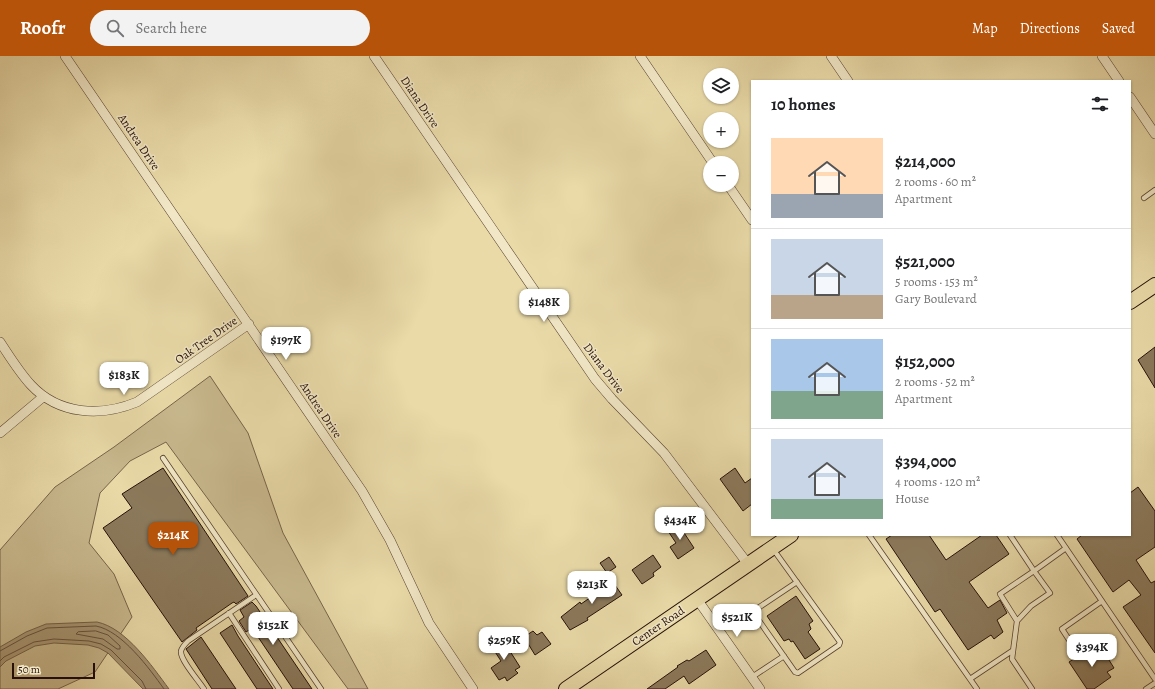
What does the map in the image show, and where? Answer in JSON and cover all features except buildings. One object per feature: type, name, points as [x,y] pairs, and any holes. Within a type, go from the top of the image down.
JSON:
[{"type":"main road","points":[[1131,301],[1155,285]]},
{"type":"main road","name":"Center Road","points":[[566,689],[790,536]]},
{"type":"street","name":"Andrea Drive","points":[[65,56],[362,490],[390,540],[429,623],[473,689]]},
{"type":"street","name":"Diana Drive","points":[[374,56],[596,379],[612,399],[664,452],[748,564]]},
{"type":"street","points":[[640,56],[708,156]]},
{"type":"street","points":[[831,56],[847,80]]},
{"type":"street","points":[[1102,56],[1118,80]]},
{"type":"street","points":[[1131,98],[1155,134]]},
{"type":"street","points":[[733,192],[751,219]]},
{"type":"street","name":"Oak Tree Drive","points":[[0,342],[26,380],[43,397],[76,410],[90,412],[120,409],[137,402],[248,324]]},
{"type":"street","points":[[0,434],[43,397]]},
{"type":"street","points":[[697,599],[760,689]]},
{"type":"lane","points":[[1144,198],[1155,190]]},
{"type":"lane","points":[[163,458],[321,689]]},
{"type":"lane","points":[[870,536],[977,689]]},
{"type":"lane","points":[[1011,536],[1050,593],[1032,606],[1017,621],[1012,659],[1032,689]]},
{"type":"lane","points":[[1058,536],[1155,679]]},
{"type":"lane","points":[[772,548],[797,582],[840,642],[839,645],[798,673],[795,672],[755,615],[755,610],[797,582]]},
{"type":"lane","points":[[1017,621],[1000,594],[1066,548]]},
{"type":"lane","points":[[204,689],[184,660],[181,653],[182,647],[188,641],[256,595]]},
{"type":"lane","points":[[1075,649],[1062,629],[1102,601]]},
{"type":"lane","points":[[229,613],[279,689]]},
{"type":"lane","points":[[970,679],[1012,651]]},
{"type":"lane","points":[[752,677],[784,656]]},
{"type":"lane","points":[[1146,689],[1155,682]]},
{"type":"shaded area","points":[[210,376],[248,433],[283,533],[368,689],[348,689],[166,442],[130,461],[100,493],[89,543],[114,574],[132,617],[95,672],[58,689],[0,689],[0,550],[55,487],[114,447]]},
{"type":"water","points":[[97,622],[118,632],[138,649],[169,689],[143,689],[108,653],[99,648],[88,645],[54,643],[35,646],[6,661],[0,667],[0,647],[26,632],[46,624]]}]
